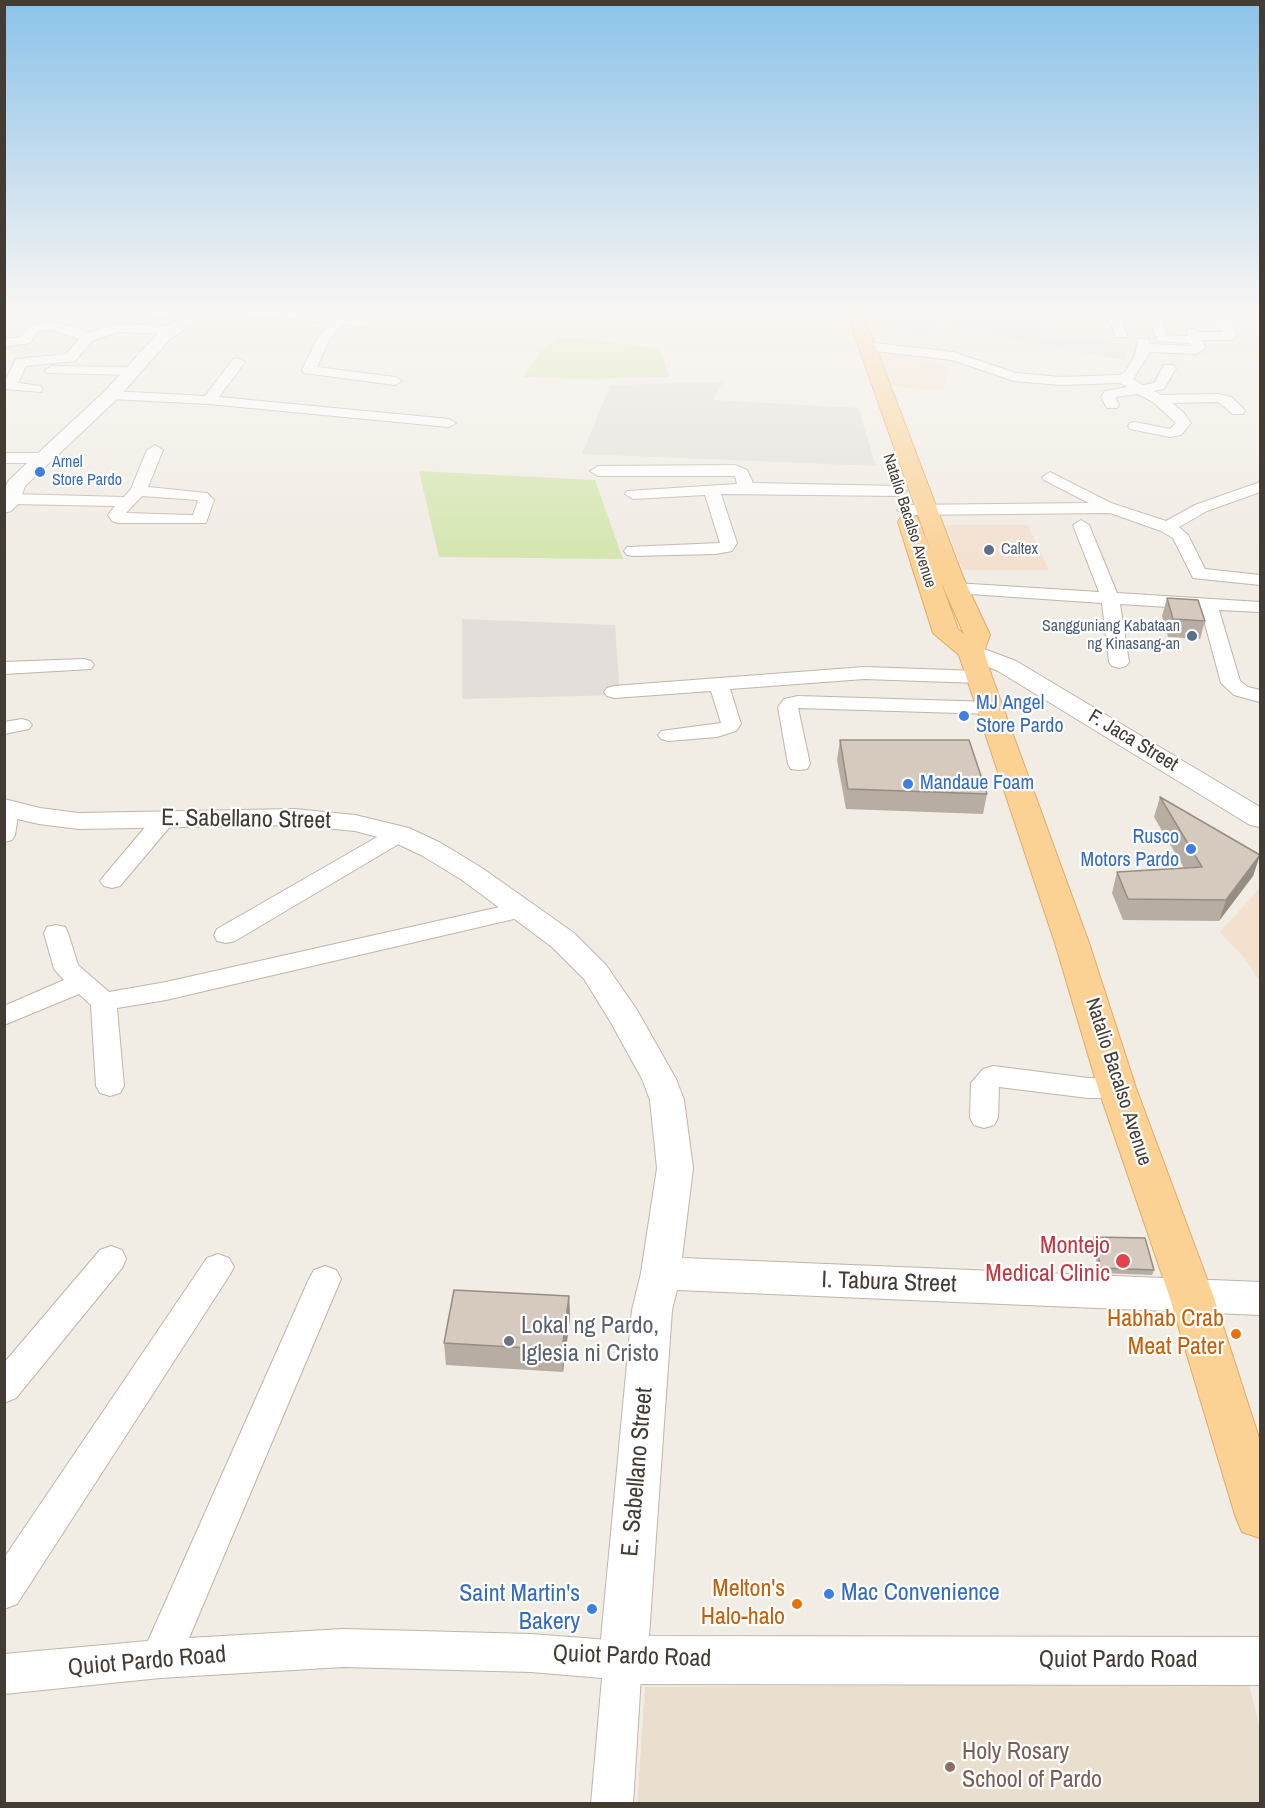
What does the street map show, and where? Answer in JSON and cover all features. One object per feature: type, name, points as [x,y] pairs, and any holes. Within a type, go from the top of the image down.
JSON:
[{"type":"main road","name":"Natalio Bacalso Avenue","points":[[868,395],[946,633],[980,678]]},
{"type":"main road","name":"Natalio Bacalso Avenue","points":[[885,395],[955,588],[976,635],[980,678],[1072,943],[1117,1088],[1191,1295],[1260,1515]]},
{"type":"street","points":[[111,395],[16,484],[8,503],[134,497],[152,462],[154,450]]},
{"type":"street","points":[[118,395],[208,400],[449,423]]},
{"type":"street","points":[[208,400],[212,395]]},
{"type":"street","points":[[1109,395],[1112,405]]},
{"type":"street","points":[[1135,426],[1162,432],[1176,432],[1184,423],[1178,415],[1153,395]]},
{"type":"street","points":[[1158,399],[1218,398],[1226,400],[1239,411],[1178,415]]},
{"type":"street","points":[[4,458],[43,458]]},
{"type":"street","points":[[598,471],[735,470],[742,473],[746,488]]},
{"type":"street","points":[[1050,477],[1112,508],[1167,526],[1180,535],[1199,574],[1260,580]]},
{"type":"street","points":[[1167,526],[1201,508],[1260,486]]},
{"type":"street","points":[[633,494],[746,488],[902,500],[928,510],[1112,508]]},
{"type":"street","points":[[633,551],[726,547],[729,543],[712,491]]},
{"type":"street","points":[[1081,525],[1110,597],[1119,662]]},
{"type":"street","points":[[955,588],[1260,607]]},
{"type":"street","points":[[1208,603],[1231,683],[1241,691],[1260,696]]},
{"type":"street","points":[[4,668],[84,665]]},
{"type":"street","name":"F. Jaca Street","points":[[980,678],[1007,666],[1260,819]]},
{"type":"street","points":[[614,692],[864,673],[980,678]]},
{"type":"street","points":[[800,764],[788,707],[790,704],[980,678]]},
{"type":"street","points":[[669,735],[729,727],[731,724],[718,684]]},
{"type":"street","name":"E. Sabellano Street","points":[[6,817],[39,816],[79,821],[296,817],[355,823],[399,834],[431,849],[472,874],[563,940],[595,972],[625,1018],[659,1079],[667,1100],[675,1168],[661,1274],[651,1322],[612,1803]]},
{"type":"street","points":[[112,881],[165,818]]},
{"type":"street","points":[[226,935],[399,834]]},
{"type":"street","points":[[104,1002],[166,991],[522,910]]},
{"type":"street","points":[[56,933],[67,969],[104,1002],[110,1086]]},
{"type":"street","points":[[4,1016],[81,983]]},
{"type":"street","points":[[984,1118],[985,1083],[993,1076],[1088,1088],[1117,1088]]},
{"type":"street","points":[[4,1388],[111,1259]]},
{"type":"street","points":[[4,1591],[218,1267]]},
{"type":"street","name":"I. Tabura Street","points":[[661,1274],[1260,1298]]},
{"type":"street","points":[[160,1659],[325,1279]]},
{"type":"street","name":"Quiot Pardo Road","points":[[4,1674],[160,1659],[343,1648],[531,1653],[623,1660],[1260,1661]]},
{"type":"shaded area","points":[[606,395],[716,395],[713,400],[858,408],[876,466],[582,454]]},
{"type":"shaded area","points":[[945,525],[1028,525],[1049,570],[963,570]]},
{"type":"shaded area","points":[[462,619],[615,625],[620,695],[462,699]]},
{"type":"shaded area","points":[[1260,888],[1260,982],[1245,959],[1220,932]]},
{"type":"shaded area","name":"Holy Rosary School of Pardo","points":[[1249,1683],[1260,1730],[1260,1803],[637,1804],[645,1687]]},
{"type":"green space","points":[[419,471],[595,480],[623,559],[439,557]]},
{"type":"building","points":[[1167,598],[1198,600],[1205,621],[1173,619]]},
{"type":"building","points":[[840,740],[969,740],[987,794],[848,789]]},
{"type":"building","points":[[1160,797],[1260,855],[1226,900],[1128,899],[1117,872],[1202,867]]},
{"type":"building","name":"Montejo Medical Clinic","points":[[1094,1237],[1145,1238],[1154,1270],[1101,1268]]},
{"type":"building","points":[[454,1290],[569,1296],[562,1350],[444,1343]]},
{"type":"place","name":"Arnel Store Pardo","points":[[40,472]]},
{"type":"place","name":"Caltex","points":[[989,550]]},
{"type":"place","name":"Sangguniang Kabataan ng Kinasang-an","points":[[1192,636]]},
{"type":"place","name":"MJ Angel Store Pardo","points":[[964,716]]},
{"type":"place","name":"Mandaue Foam","points":[[908,784]]},
{"type":"place","name":"Rusco Motors Pardo","points":[[1191,849]]},
{"type":"place","name":"Montejo Medical Clinic","points":[[1123,1261]]},
{"type":"place","name":"Habhab Crab Meat Pater","points":[[1236,1334]]},
{"type":"place","name":"Lokal ng Pardo, Iglesia ni Cristo","points":[[509,1341]]},
{"type":"place","name":"Mac Convenience","points":[[829,1594]]},
{"type":"place","name":"Melton's Halo-halo","points":[[797,1604]]},
{"type":"place","name":"Saint Martin's Bakery","points":[[592,1609]]},
{"type":"place","name":"Holy Rosary School of Pardo","points":[[950,1767]]}]
